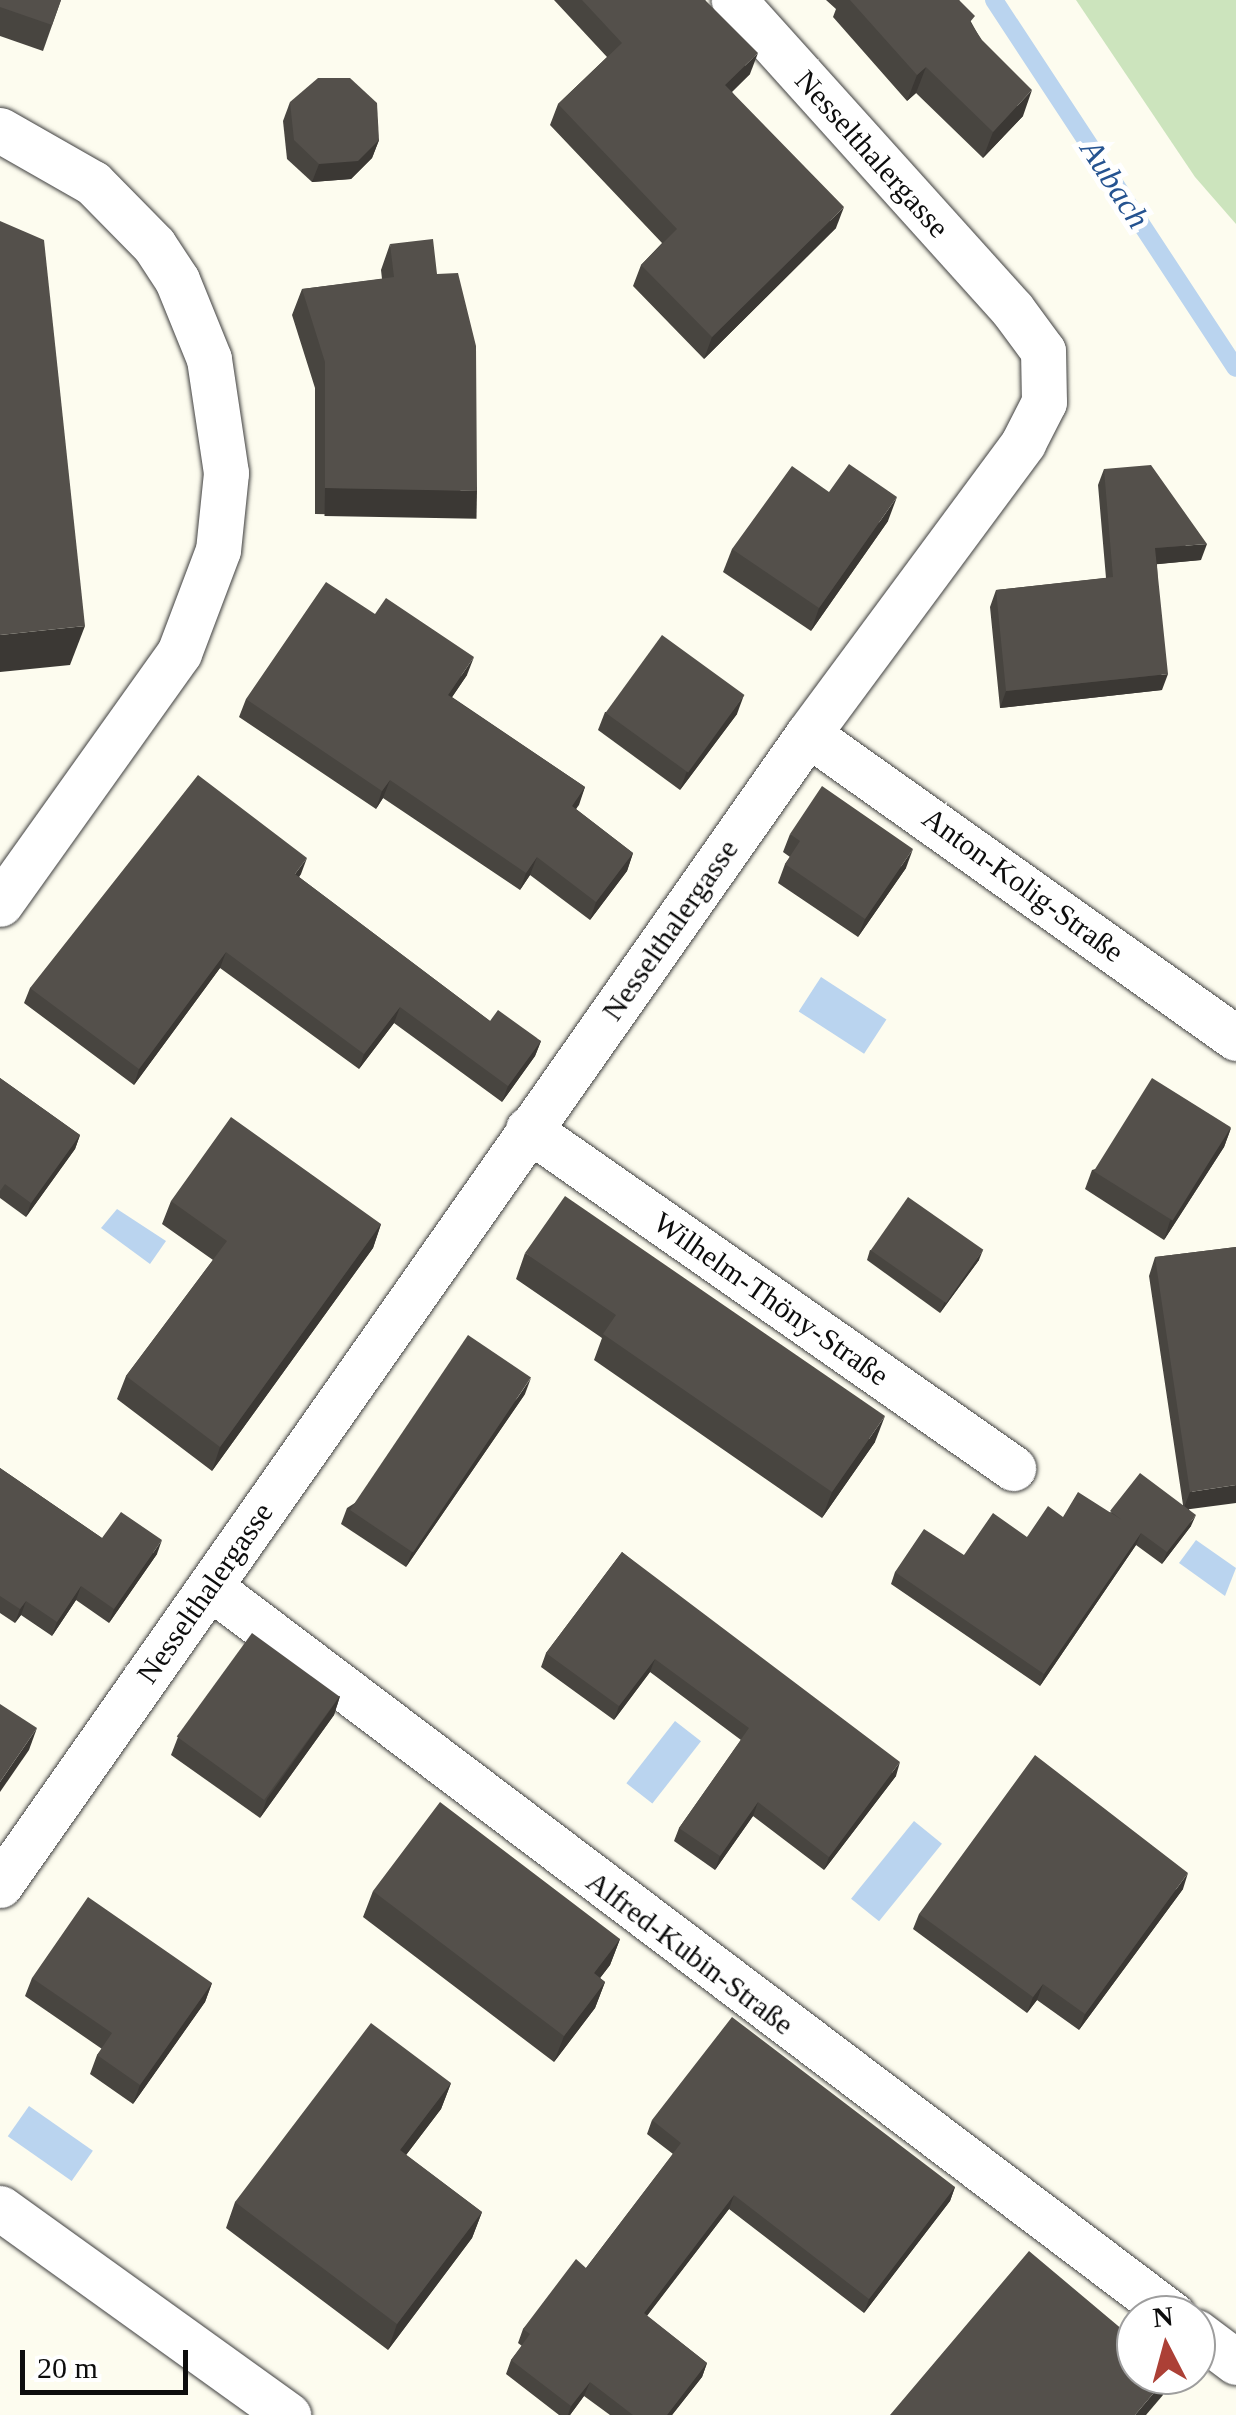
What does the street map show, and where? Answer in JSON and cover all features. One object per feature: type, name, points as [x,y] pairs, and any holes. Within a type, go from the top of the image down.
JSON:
[{"type":"street","name":"Nesselthalergasse","points":[[0,1885],[528,1129],[808,734],[1034,426],[1046,377],[1043,351],[1012,309],[734,0]]},
{"type":"street","points":[[0,130],[93,183],[154,245],[210,359],[226,473],[213,568],[179,652],[0,904]]},
{"type":"street","name":"Anton-Kolig-Straße","points":[[808,734],[1236,1038]]},
{"type":"street","name":"Wilhelm-Thöny-Straße","points":[[528,1129],[1014,1468]]},
{"type":"street","name":"Alfred-Kubin-Straße","points":[[210,1587],[1147,2295]]},
{"type":"street","points":[[0,2208],[288,2415]]},
{"type":"green space","points":[[1076,0],[1236,0],[1236,224],[1195,177]]},
{"type":"water","points":[[821,977],[886,1019],[864,1054],[799,1011]]},
{"type":"water","points":[[117,1209],[166,1241],[150,1264],[101,1228]]},
{"type":"water","points":[[1196,1540],[1236,1568],[1225,1596],[1179,1563]]},
{"type":"water","points":[[675,1721],[701,1741],[652,1804],[626,1783]]},
{"type":"water","points":[[914,1821],[942,1844],[879,1921],[851,1899]]},
{"type":"water","points":[[29,2106],[93,2151],[72,2181],[8,2136]]},
{"type":"building","points":[[0,0],[61,0],[52,25],[0,7]]},
{"type":"building","points":[[582,0],[705,0],[758,53],[725,85],[844,207],[712,337],[641,265],[677,229],[558,104],[622,43]]},
{"type":"building","points":[[850,0],[959,0],[975,16],[970,22],[982,40],[1032,90],[993,132],[926,67],[917,75]]},
{"type":"building","points":[[318,78],[350,78],[377,103],[379,140],[358,161],[319,164],[294,140],[290,102]]},
{"type":"building","points":[[0,221],[44,240],[85,626],[0,635]]},
{"type":"building","points":[[433,239],[437,274],[458,273],[476,346],[477,491],[325,488],[325,362],[302,289],[394,277],[390,244]]},
{"type":"building","points":[[849,464],[897,497],[819,608],[732,549],[792,466],[829,492]]},
{"type":"building","points":[[1151,465],[1207,544],[1155,548],[1168,674],[1006,691],[996,590],[1113,577],[1104,469]]},
{"type":"building","points":[[326,582],[375,614],[386,598],[474,657],[448,695],[585,787],[572,806],[633,853],[596,902],[537,857],[526,873],[390,780],[382,791],[246,699]]},
{"type":"building","points":[[662,635],[745,695],[688,773],[606,713]]},
{"type":"building","points":[[198,775],[307,858],[295,874],[490,1021],[498,1010],[541,1041],[508,1086],[400,1007],[364,1054],[226,952],[139,1069],[30,988]]},
{"type":"building","points":[[822,786],[913,849],[865,919],[785,864],[800,841],[790,834]]},
{"type":"building","points":[[0,1078],[80,1135],[31,1203],[5,1184],[0,1191]]},
{"type":"building","points":[[1152,1078],[1231,1127],[1173,1221],[1094,1171]]},
{"type":"building","points":[[231,1117],[381,1224],[220,1447],[126,1376],[227,1241],[171,1201]]},
{"type":"building","points":[[565,1196],[885,1416],[832,1492],[603,1334],[616,1315],[525,1253]]},
{"type":"building","points":[[908,1197],[983,1250],[946,1303],[871,1250]]},
{"type":"building","points":[[1236,1247],[1236,1485],[1190,1492],[1155,1257]]},
{"type":"building","points":[[468,1335],[531,1377],[413,1552],[350,1510]]},
{"type":"building","points":[[0,1468],[102,1538],[121,1512],[162,1540],[114,1609],[81,1586],[57,1622],[26,1601],[20,1609],[0,1596]]},
{"type":"building","points":[[1140,1473],[1196,1515],[1167,1552],[1141,1533],[1044,1674],[895,1572],[924,1529],[964,1555],[993,1513],[1027,1537],[1048,1506],[1063,1517],[1078,1492],[1122,1520],[1110,1511]]},
{"type":"building","points":[[622,1552],[900,1762],[829,1857],[758,1802],[720,1856],[679,1828],[749,1728],[655,1659],[619,1706],[546,1653]]},
{"type":"building","points":[[252,1633],[339,1696],[264,1800],[177,1737]]},
{"type":"building","points":[[0,1704],[37,1728],[0,1782]]},
{"type":"building","points":[[1035,1755],[1188,1873],[1085,2014],[1043,1984],[1033,1997],[919,1914]]},
{"type":"building","points":[[440,1802],[620,1939],[594,1973],[605,1982],[564,2036],[373,1891]]},
{"type":"building","points":[[88,1897],[212,1983],[140,2085],[97,2055],[112,2033],[32,1978]]},
{"type":"building","points":[[732,2017],[955,2187],[869,2299],[734,2195],[644,2313],[707,2363],[667,2415],[633,2415],[590,2382],[571,2406],[511,2360],[530,2334],[523,2329],[576,2259],[586,2268],[681,2143],[652,2120]]},
{"type":"building","points":[[371,2023],[451,2083],[400,2150],[482,2212],[397,2324],[235,2202]]},
{"type":"building","points":[[1029,2251],[1116,2324],[1116,2395],[1152,2395],[1135,2415],[890,2415]]},
{"type":"waterway","name":"Aubach","points":[[994,0],[1236,368]]}]
